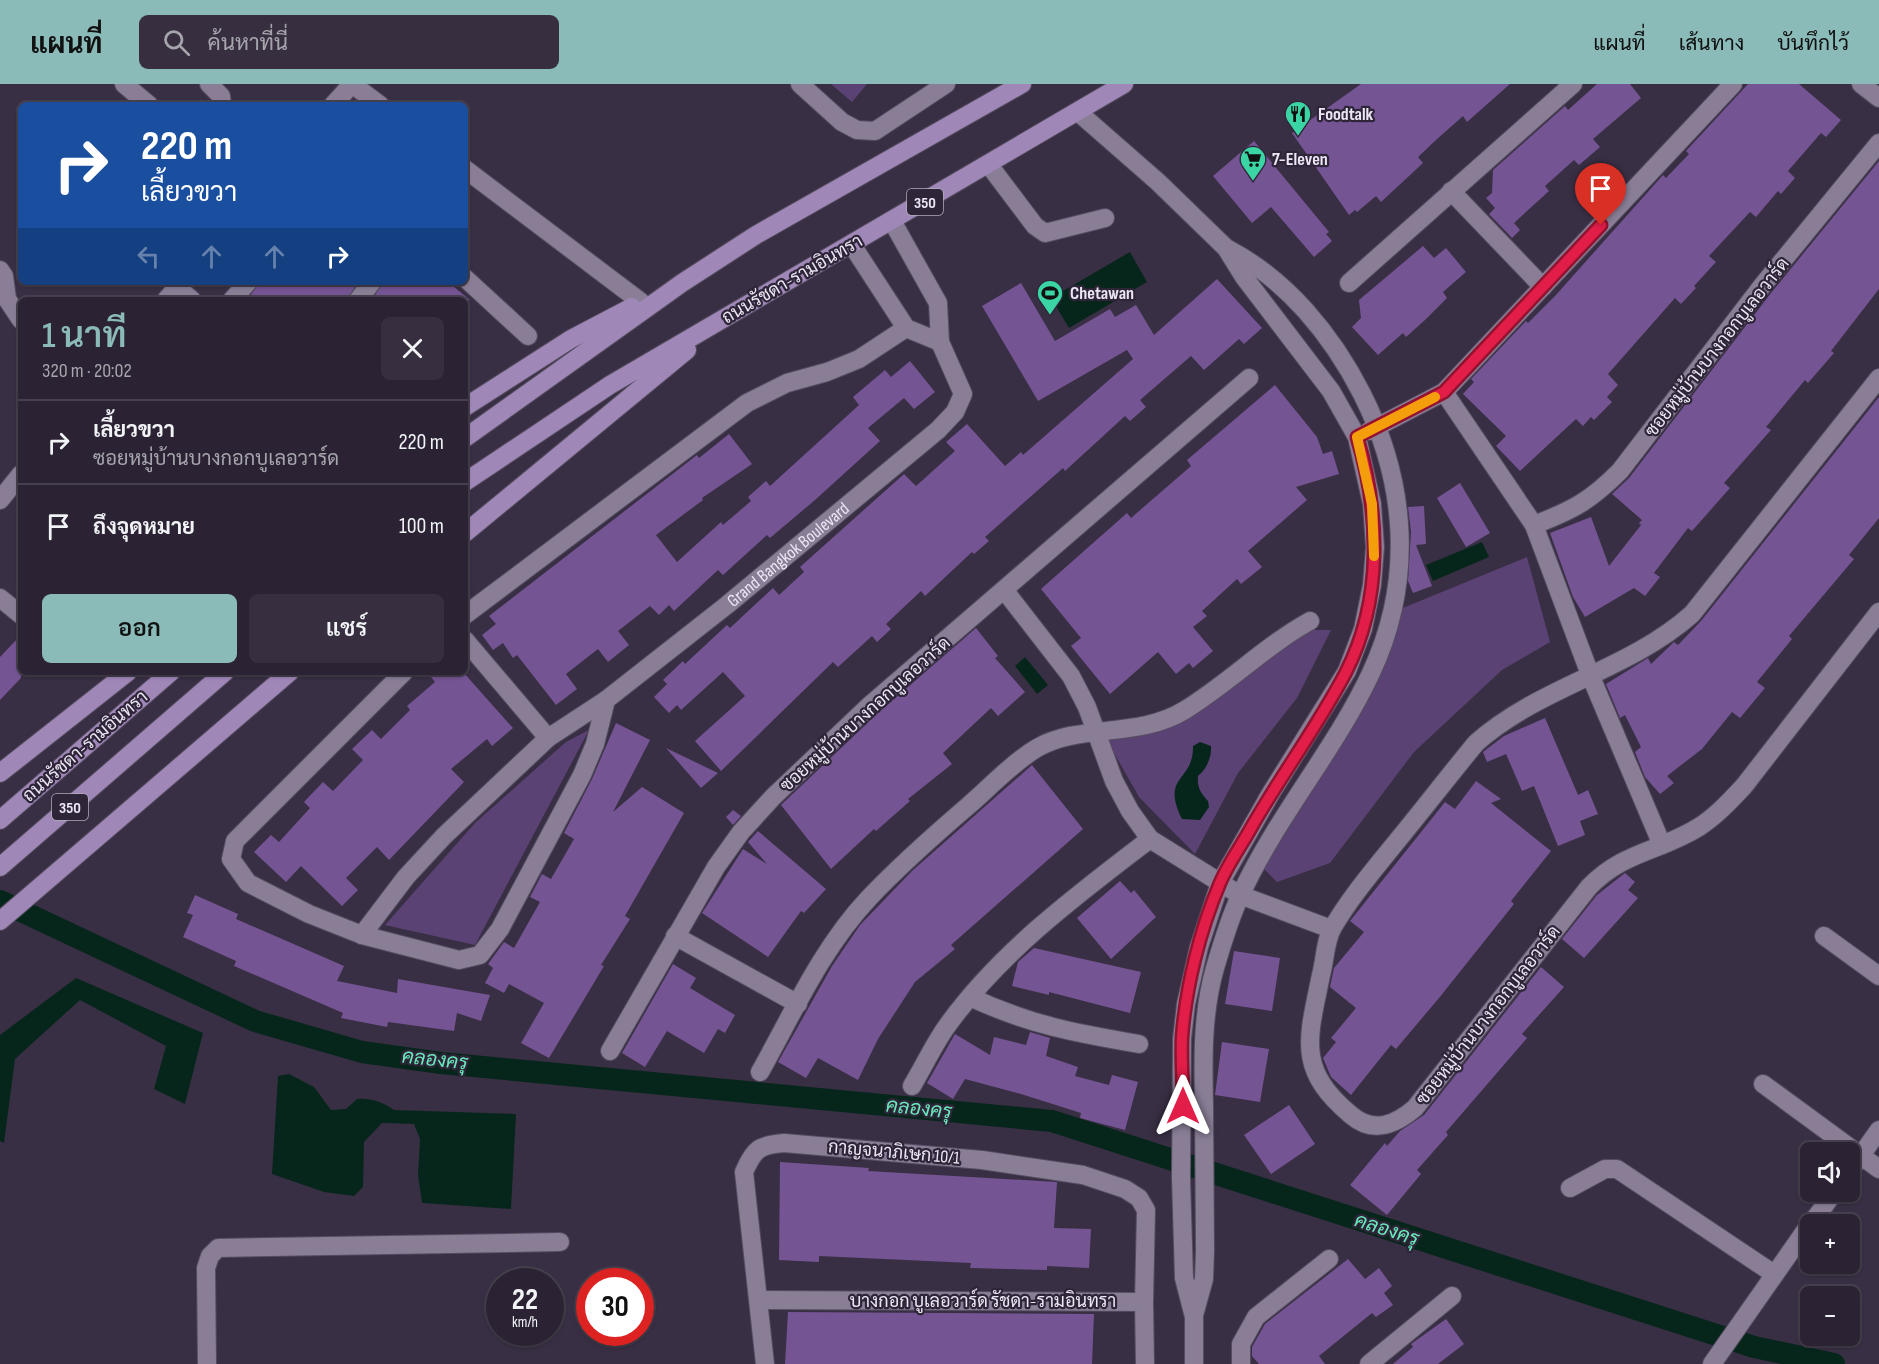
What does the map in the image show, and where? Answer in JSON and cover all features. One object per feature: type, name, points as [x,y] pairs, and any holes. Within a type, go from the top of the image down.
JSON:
[{"type":"main road","points":[[468,436],[682,283],[756,236],[1022,84]]},
{"type":"main road","name":"ถนนรัชดา-รามอินทรา","points":[[468,480],[610,385],[1124,84]]},
{"type":"main road","points":[[468,404],[571,339],[682,283]]},
{"type":"main road","points":[[468,532],[726,319]]},
{"type":"main road","points":[[0,773],[124,675]]},
{"type":"main road","name":"ถนนรัชดา-รามอินทรา","points":[[0,820],[168,675]]},
{"type":"main road","name":"ถนนรัชดา-รามอินทรา","points":[[0,867],[222,675]]},
{"type":"main road","points":[[0,921],[287,675]]},
{"type":"street","points":[[124,84],[145,102]]},
{"type":"street","points":[[209,84],[222,96],[222,102]]},
{"type":"street","points":[[336,102],[352,84],[376,102]]},
{"type":"street","points":[[800,84],[842,122],[857,130],[875,131],[946,84]]},
{"type":"street","points":[[1349,283],[1573,84]]},
{"type":"street","points":[[1357,437],[1444,392],[1733,84]]},
{"type":"street","points":[[1078,112],[1158,182],[1226,248],[1244,277],[1331,391],[1357,437],[1372,504],[1375,547],[1372,585],[1363,628],[1347,671],[1270,793],[1220,883],[1199,947],[1186,1004],[1182,1039],[1182,1209],[1184,1278],[1194,1317],[1194,1364]]},
{"type":"street","name":"ซอยหมู่บ้านบางกอกบูเลอวาร์ด","points":[[1534,525],[1567,512],[1594,497],[1620,471],[1762,286],[1879,143]]},
{"type":"street","points":[[989,165],[1035,226],[1046,233],[1105,218]]},
{"type":"street","points":[[468,171],[641,302]]},
{"type":"street","points":[[1451,190],[1543,287]]},
{"type":"street","name":"Grand Bangkok Boulevard","points":[[362,935],[406,877],[444,836],[548,738],[606,700],[774,568],[955,412],[963,394],[940,342],[938,303],[892,221]]},
{"type":"street","points":[[852,245],[906,328],[940,342]]},
{"type":"street","points":[[1194,1317],[1204,1279],[1203,1052],[1208,1003],[1215,969],[1240,895],[1294,799],[1370,675],[1385,639],[1398,590],[1401,542],[1398,498],[1378,426],[1348,366],[1319,327],[1282,286],[1256,264],[1226,248]]},
{"type":"street","points":[[0,270],[4,276],[4,303],[18,317]]},
{"type":"street","points":[[468,281],[528,336]]},
{"type":"street","points":[[235,297],[245,285]]},
{"type":"street","points":[[360,297],[370,285]]},
{"type":"street","points":[[468,613],[747,403],[787,383],[827,372],[859,359],[906,328]]},
{"type":"street","name":"ซอยหมู่บ้านบางกอกบูเลอวาร์ด","points":[[610,1051],[716,867],[741,832],[773,797],[870,705],[1005,591],[1249,378]]},
{"type":"street","name":"ซอยหมู่บ้านบางกอกบูเลอวาร์ด","points":[[1879,378],[1692,614],[1654,644],[1522,708],[1499,722],[1476,742],[1356,892],[1331,929],[1312,1021],[1309,1044],[1312,1066],[1321,1086],[1357,1121],[1372,1127],[1389,1125],[1402,1119],[1415,1108],[1588,887],[1606,869],[1698,828],[1724,808],[1744,786],[1879,612]]},
{"type":"street","points":[[1444,392],[1534,525],[1591,676],[1662,845]]},
{"type":"street","points":[[0,500],[18,478]]},
{"type":"street","points":[[1005,591],[1071,676],[1097,734],[1114,781],[1130,811],[1150,839],[1240,895],[1331,929]]},
{"type":"street","points":[[0,598],[18,613]]},
{"type":"street","points":[[760,1072],[832,947],[867,900],[926,842],[1037,748],[1059,739],[1125,731],[1160,723],[1185,710],[1277,639],[1310,621]]},
{"type":"street","points":[[468,644],[548,738]]},
{"type":"street","points":[[401,675],[235,841],[231,859],[248,883],[309,914],[362,935],[459,960],[480,955],[500,929],[582,775],[595,744],[606,700]]},
{"type":"street","points":[[912,1086],[946,1027],[970,997],[1012,953],[1110,869],[1150,839]]},
{"type":"street","points":[[675,936],[798,1004]]},
{"type":"street","points":[[1824,936],[1879,976]]},
{"type":"street","points":[[970,997],[1024,1020],[1068,1032],[1139,1044]]},
{"type":"street","points":[[1763,1084],[1841,1142]]},
{"type":"street","points":[[1879,1130],[1860,1156],[1879,1168]]},
{"type":"street","name":"กาญจนาภิเษก 10/1","points":[[765,1364],[760,1300],[744,1172],[752,1154],[766,1144],[784,1143],[982,1160],[1083,1175],[1125,1189],[1139,1198],[1146,1210],[1144,1302]]},
{"type":"street","points":[[1570,1188],[1605,1169],[1617,1169],[1774,1274]]},
{"type":"street","points":[[1818,1214],[1827,1202]]},
{"type":"street","points":[[1712,1364],[1800,1238]]},
{"type":"street","points":[[207,1364],[206,1268],[210,1256],[218,1248],[560,1242]]},
{"type":"street","points":[[1241,1364],[1241,1344],[1256,1317],[1329,1259]]},
{"type":"street","points":[[1369,1364],[1452,1296]]},
{"type":"street","name":"บางกอก บูเลอวาร์ด รัชดา-รามอินทรา","points":[[760,1300],[1144,1302]]},
{"type":"street","points":[[1144,1302],[1145,1364]]},
{"type":"shaded area","points":[[831,84],[867,84],[852,102]]},
{"type":"shaded area","points":[[1130,252],[1147,282],[1069,328],[1051,298]]},
{"type":"shaded area","points":[[1482,542],[1489,557],[1433,581],[1426,565]]},
{"type":"shaded area","points":[[1527,557],[1550,642],[1502,670],[1414,752],[1330,863],[1277,882],[1262,867],[1398,610]]},
{"type":"shaded area","points":[[1311,630],[1331,630],[1297,698],[1238,773],[1195,854],[1139,797],[1105,737],[1166,726],[1283,642]]},
{"type":"shaded area","points":[[1025,657],[1048,685],[1037,694],[1015,666]]},
{"type":"shaded area","points":[[589,730],[475,945],[385,925],[475,823],[566,742]]},
{"type":"shaded area","points":[[1200,742],[1211,746],[1208,763],[1198,776],[1200,790],[1208,801],[1209,807],[1200,820],[1182,819],[1176,805],[1176,786],[1189,766],[1193,746]]},
{"type":"shaded area","points":[[76,978],[203,1033],[185,1104],[154,1089],[166,1046],[80,1000],[15,1059],[4,1143],[0,1141],[0,1035]]},
{"type":"shaded area","points":[[289,1074],[314,1087],[331,1110],[346,1109],[357,1099],[367,1099],[377,1101],[394,1110],[516,1114],[511,1209],[422,1203],[418,1175],[420,1139],[414,1124],[382,1123],[364,1142],[363,1187],[354,1196],[324,1192],[272,1174],[278,1076]]},
{"type":"building","points":[[1361,84],[1510,84],[1467,122],[1463,116],[1436,140],[1418,157],[1423,163],[1381,202],[1376,196],[1357,212],[1355,210],[1349,215],[1292,133]]},
{"type":"building","points":[[1597,84],[1630,84],[1641,98],[1593,139],[1600,147],[1579,165],[1574,160],[1545,186],[1549,191],[1514,223],[1520,230],[1512,238],[1489,214],[1495,208],[1486,198],[1492,193],[1493,170],[1565,106],[1568,110]]},
{"type":"building","points":[[1748,84],[1799,84],[1841,120],[1826,137],[1821,133],[1788,171],[1795,178],[1781,194],[1778,191],[1756,217],[1750,212],[1709,256],[1716,262],[1694,286],[1696,288],[1681,304],[1675,298],[1608,374],[1618,385],[1607,397],[1612,402],[1594,420],[1591,417],[1583,426],[1576,419],[1520,471],[1496,446],[1506,436],[1463,394],[1474,382],[1471,379],[1526,321],[1528,323],[1555,296],[1663,175],[1666,178],[1689,154],[1686,151]]},
{"type":"building","name":"7-Eleven","points":[[1254,141],[1329,232],[1326,234],[1332,241],[1314,257],[1271,207],[1252,223],[1213,176]]},
{"type":"building","points":[[1879,161],[1879,289],[1831,351],[1834,353],[1808,383],[1805,380],[1766,427],[1771,430],[1724,483],[1730,488],[1692,531],[1688,528],[1654,573],[1660,577],[1645,596],[1634,588],[1585,617],[1573,597],[1550,533],[1591,517],[1609,566],[1641,525],[1639,523],[1642,520],[1612,494],[1629,478],[1771,293]]},
{"type":"building","points":[[1423,246],[1434,258],[1446,248],[1466,272],[1443,292],[1447,298],[1425,320],[1406,337],[1403,333],[1378,355],[1352,327],[1361,318],[1359,300]]},
{"type":"building","points":[[1217,279],[1262,328],[1244,344],[1239,339],[1204,370],[1191,356],[1140,400],[1146,407],[1130,421],[1125,416],[1065,471],[1063,468],[985,537],[989,541],[974,554],[972,552],[925,596],[921,591],[886,624],[891,629],[877,642],[872,636],[838,667],[833,662],[721,771],[695,741],[745,696],[723,672],[681,710],[677,705],[669,713],[654,697],[667,684],[663,680],[683,661],[685,664],[727,625],[730,628],[773,588],[779,595],[804,572],[800,567],[904,474],[916,486],[955,451],[946,442],[967,424],[1005,466],[1021,452],[1023,455],[1133,359],[1127,350],[1038,401],[982,306],[1021,283],[1055,341],[1110,309],[1115,317],[1136,305],[1154,335]]},
{"type":"building","points":[[258,285],[356,285],[349,297],[249,297]]},
{"type":"building","points":[[381,285],[452,285],[466,297],[374,297]]},
{"type":"building","points":[[910,361],[935,392],[914,409],[904,398],[868,428],[880,441],[815,500],[770,538],[767,535],[723,575],[718,570],[674,611],[669,605],[659,615],[650,606],[618,631],[629,645],[608,662],[598,649],[566,674],[577,689],[556,705],[517,655],[513,658],[503,643],[493,650],[482,635],[496,624],[489,616],[697,455],[699,458],[729,434],[752,464],[702,498],[703,500],[656,535],[677,562],[721,522],[723,525],[751,501],[748,497],[766,481],[770,486],[859,405],[853,397],[885,370],[891,377]]},
{"type":"building","points":[[1275,385],[1317,437],[1323,454],[1332,451],[1339,474],[1296,487],[1307,500],[1248,551],[1262,567],[1241,584],[1237,579],[1202,611],[1207,616],[1193,627],[1213,651],[1193,668],[1189,663],[1176,674],[1158,652],[1110,694],[1071,646],[1081,638],[1041,589],[1127,513],[1131,518],[1191,466],[1187,460]]},
{"type":"building","points":[[1879,397],[1879,518],[1849,555],[1854,559],[1789,636],[1792,639],[1757,682],[1765,688],[1740,718],[1732,712],[1702,749],[1667,776],[1674,783],[1660,794],[1645,777],[1635,752],[1641,747],[1625,715],[1620,718],[1606,684],[1648,658],[1651,664],[1674,642],[1678,645],[1701,621]]},
{"type":"building","points":[[1460,483],[1490,533],[1466,547],[1437,498]]},
{"type":"building","points":[[1424,506],[1426,544],[1416,545],[1432,586],[1413,593],[1408,581],[1411,532],[1408,507]]},
{"type":"building","points":[[976,628],[998,656],[995,658],[1025,692],[998,716],[991,708],[943,753],[952,764],[908,799],[910,801],[876,831],[874,829],[831,869],[781,805],[878,713]]},
{"type":"building","points":[[18,638],[18,675],[21,675],[21,678],[0,700],[0,657]]},
{"type":"building","points":[[429,675],[466,675],[513,728],[492,746],[487,739],[451,769],[464,782],[389,860],[377,847],[346,878],[358,890],[342,906],[301,866],[286,882],[254,852],[271,835],[279,842],[310,808],[304,802],[323,782],[333,791],[363,760],[352,749],[372,730],[381,739],[410,710],[407,706],[435,682]]},
{"type":"building","points":[[1545,718],[1578,795],[1588,790],[1598,814],[1580,821],[1585,835],[1558,846],[1534,786],[1522,791],[1506,754],[1487,762],[1483,752],[1504,736]]},
{"type":"building","points":[[616,723],[650,740],[613,812],[642,787],[684,813],[625,916],[630,919],[601,965],[604,966],[549,1058],[521,1043],[544,1003],[509,984],[504,993],[485,983],[493,968],[488,964],[504,942],[514,948],[540,902],[530,897],[542,874],[551,879],[574,839],[564,833],[592,779]]},
{"type":"building","points":[[666,748],[718,773],[701,788]]},
{"type":"building","points":[[1032,765],[1083,829],[951,945],[955,949],[915,982],[878,1039],[858,1080],[818,1058],[806,1078],[778,1062],[832,966],[860,925],[912,871]]},
{"type":"building","points":[[1476,781],[1501,799],[1491,803],[1551,851],[1511,901],[1514,904],[1439,998],[1396,1049],[1391,1045],[1351,1095],[1331,1077],[1323,1058],[1336,1042],[1331,1038],[1356,1008],[1330,987],[1334,968],[1364,932],[1350,921],[1445,802],[1455,809]]},
{"type":"building","points":[[733,810],[741,816],[733,825],[726,817]]},
{"type":"building","points":[[758,831],[826,889],[804,913],[801,911],[768,957],[702,913],[743,849],[767,864],[748,842]]},
{"type":"building","points":[[1625,873],[1635,882],[1628,890],[1638,898],[1584,958],[1562,939],[1597,895]]},
{"type":"building","points":[[1120,881],[1131,893],[1134,890],[1156,917],[1111,959],[1077,918]]},
{"type":"building","points":[[195,895],[238,914],[236,919],[344,966],[337,981],[397,993],[398,979],[490,995],[481,1021],[457,1013],[454,1031],[388,1022],[387,1027],[341,1018],[343,1013],[234,966],[236,961],[183,937],[193,915],[187,913]]},
{"type":"building","points":[[1034,948],[1141,972],[1130,1013],[1049,992],[1049,995],[1012,986],[1018,962]]},
{"type":"building","points":[[1234,951],[1280,958],[1272,1011],[1225,1004]]},
{"type":"building","points":[[673,964],[696,978],[690,988],[735,1015],[725,1033],[718,1029],[704,1053],[667,1031],[645,1067],[622,1053]]},
{"type":"building","points":[[1541,967],[1564,987],[1522,1034],[1527,1038],[1446,1132],[1448,1135],[1417,1170],[1421,1174],[1387,1215],[1350,1185],[1385,1143],[1387,1146],[1400,1131],[1424,1115]]},
{"type":"building","points":[[1030,1032],[1050,1038],[1046,1056],[1078,1067],[1075,1076],[1109,1085],[1112,1075],[1138,1082],[1125,1130],[1080,1118],[1081,1113],[965,1079],[953,1099],[927,1083],[955,1034],[990,1055],[994,1037],[1026,1045]]},
{"type":"building","points":[[1222,1042],[1269,1049],[1260,1102],[1215,1095]]},
{"type":"building","points":[[1289,1105],[1315,1144],[1271,1174],[1244,1135]]},
{"type":"building","points":[[780,1162],[869,1168],[868,1171],[1057,1182],[1054,1228],[1091,1229],[1089,1268],[1047,1266],[1047,1270],[970,1268],[971,1263],[819,1256],[819,1262],[779,1260]]},
{"type":"building","points":[[1348,1259],[1365,1279],[1379,1268],[1392,1286],[1384,1293],[1393,1305],[1376,1317],[1372,1313],[1319,1356],[1325,1364],[1259,1364],[1252,1356],[1252,1347],[1265,1324]]},
{"type":"building","points":[[788,1312],[1094,1314],[1092,1364],[785,1364]]},
{"type":"building","points":[[1446,1319],[1464,1344],[1438,1364],[1393,1364],[1413,1347],[1411,1344]]},
{"type":"waterway","name":"คลองครุ","points":[[0,901],[255,1021],[362,1052],[441,1063],[1052,1121],[1754,1347],[1834,1364]]},
{"type":"slow traffic","points":[[1374,556],[1372,504],[1365,464],[1357,437],[1435,397]]},
{"type":"place","name":"Foodtalk","points":[[1298,137]]},
{"type":"place","name":"7-Eleven","points":[[1253,182]]},
{"type":"place","name":"Chetawan","points":[[1050,316]]},
{"type":"route","points":[[1183,1106],[1182,1039],[1186,1004],[1199,947],[1220,883],[1270,793],[1347,671],[1363,628],[1372,585],[1375,547],[1372,504],[1365,464],[1357,437],[1444,392],[1601,225]]}]
